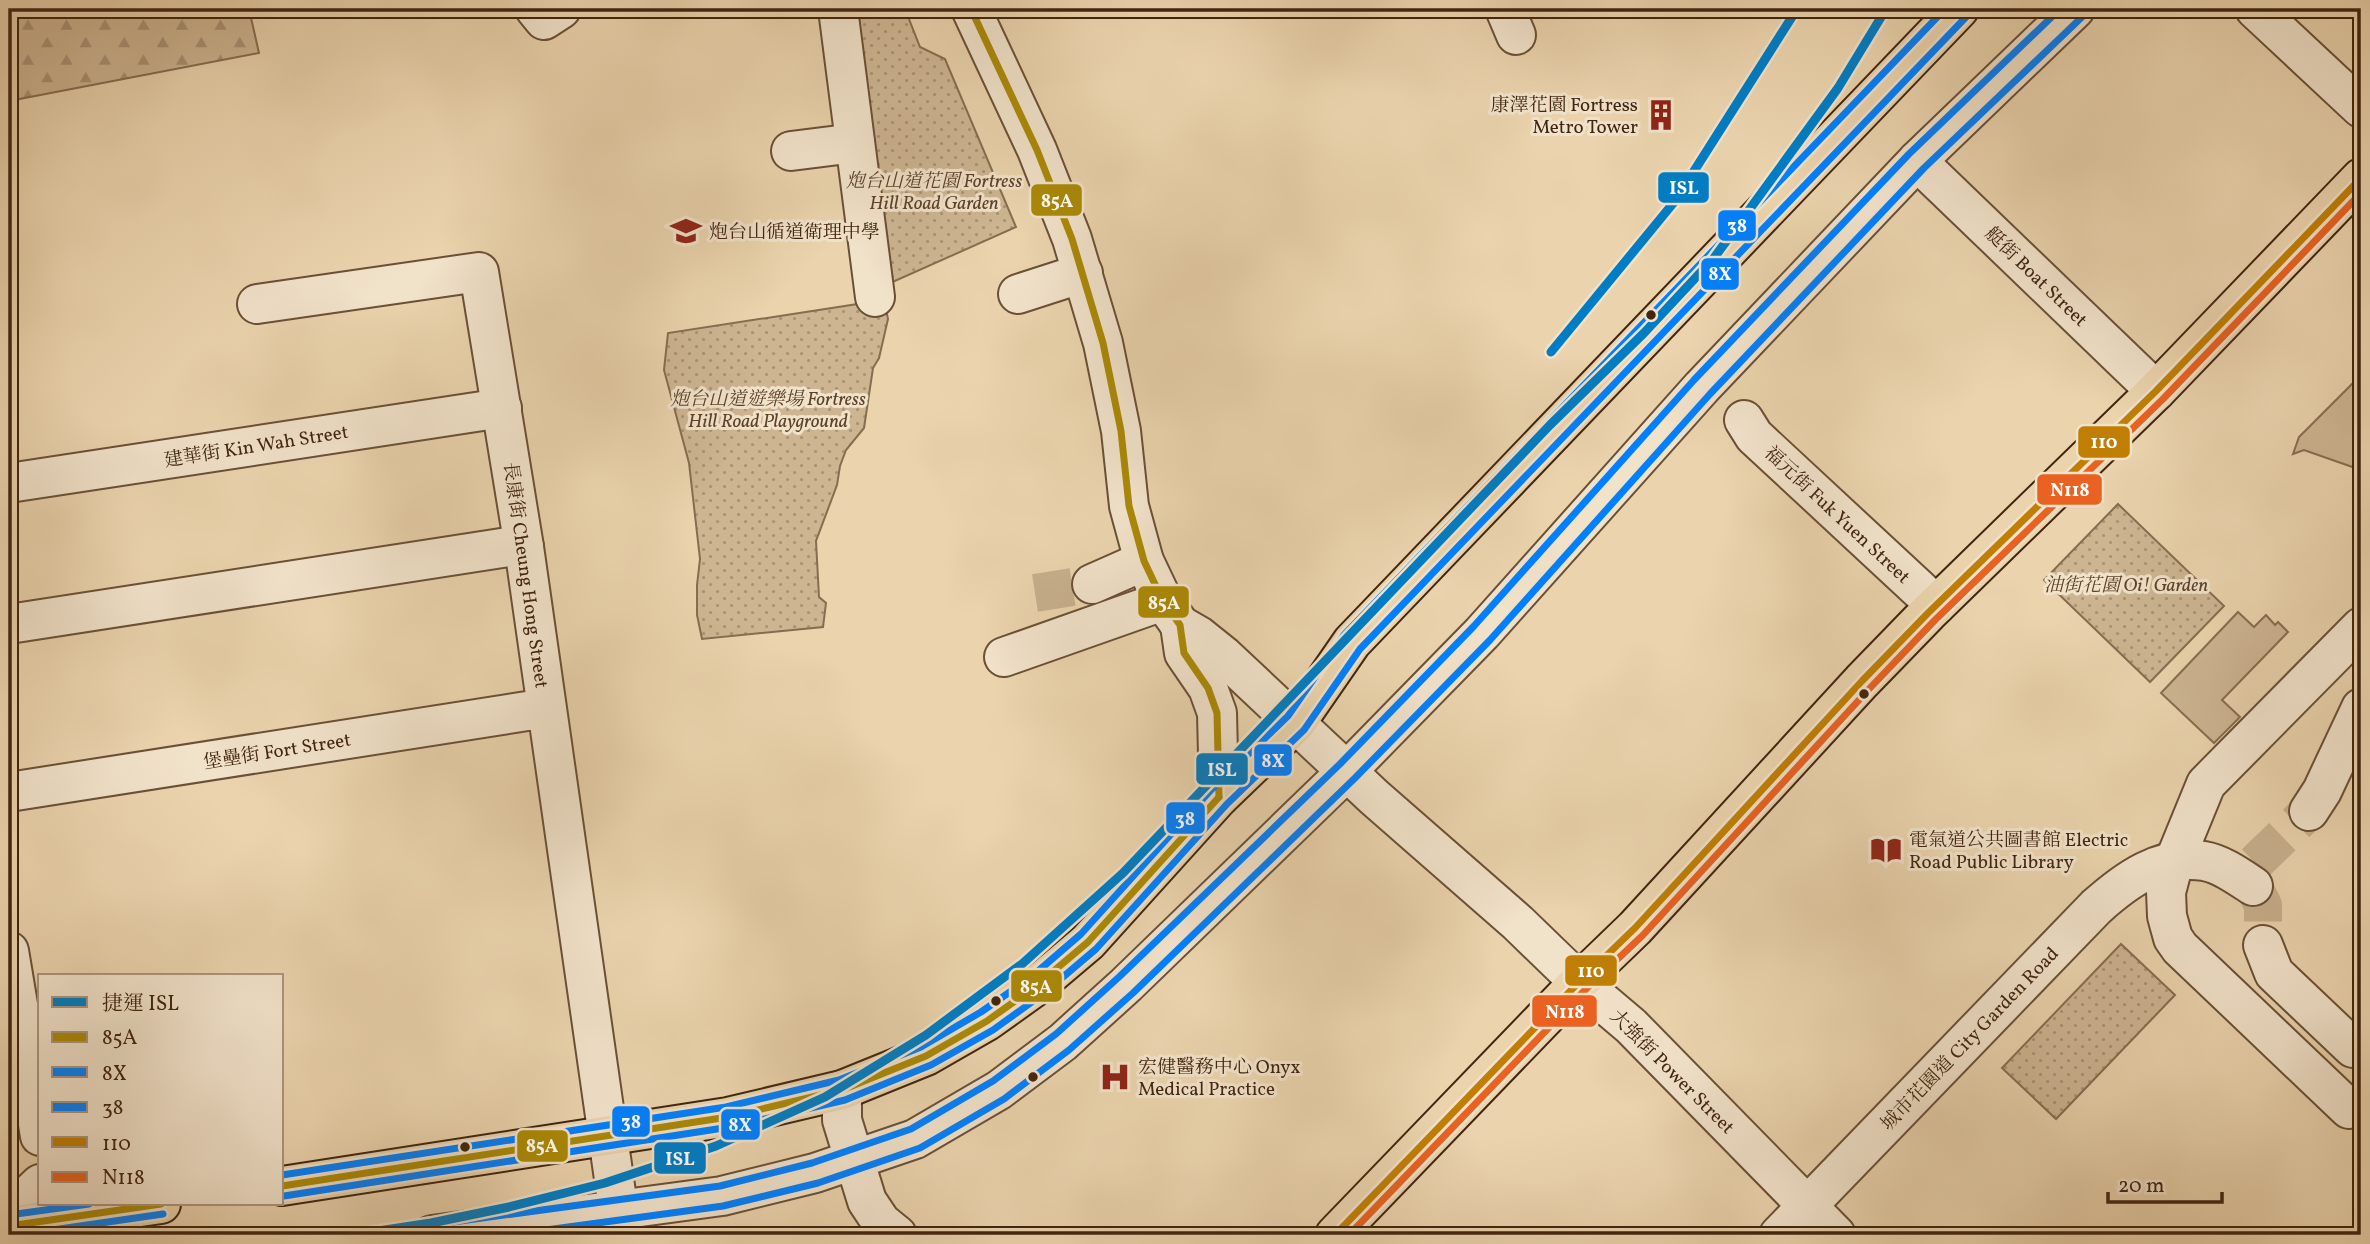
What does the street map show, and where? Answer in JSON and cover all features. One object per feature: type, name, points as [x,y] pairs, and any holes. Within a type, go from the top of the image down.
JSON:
[{"type":"main road","points":[[284,1186],[607,1138],[728,1117],[842,1090],[926,1056],[987,1021],[1036,986],[1088,942],[1219,797],[1296,723],[1352,642],[1959,9]]},
{"type":"main road","points":[[1335,1235],[1579,982],[1635,928],[1862,681],[1936,605],[2156,391],[2361,178]]},
{"type":"main road","points":[[9,1226],[147,1206]]},
{"type":"street","points":[[536,9],[544,20],[561,9]]},
{"type":"street","points":[[838,9],[876,297]]},
{"type":"street","points":[[971,9],[1037,150],[1083,273],[1119,339],[1121,431],[1129,506],[1144,561],[1172,613],[1184,653],[1208,688],[1217,713],[1219,797]]},
{"type":"street","points":[[432,1235],[621,1223],[855,1161],[915,1139],[999,1090],[1063,1041],[1126,985],[1347,771],[1482,633],[1702,387],[1917,161],[2075,9]]},
{"type":"street","points":[[2255,9],[2361,108]]},
{"type":"street","points":[[791,151],[855,143]]},
{"type":"street","name":"艇街 Boat Street","points":[[1917,161],[2156,391]]},
{"type":"street","name":"長康街 Cheung Hong Street","points":[[257,304],[479,272],[524,547],[621,1223]]},
{"type":"street","points":[[1018,294],[1083,273]]},
{"type":"street","name":"建華街 Kin Wah Street","points":[[9,483],[502,408]]},
{"type":"street","name":"福元街 Fuk Yuen Street","points":[[1744,420],[1754,436],[1936,605]]},
{"type":"street","points":[[9,624],[508,547],[524,547]]},
{"type":"street","points":[[1092,584],[1144,561]]},
{"type":"street","points":[[1004,657],[1172,613]]},
{"type":"street","name":"大強街 Power Street","points":[[1172,613],[1224,656],[1347,771],[1631,1027],[1836,1235]]},
{"type":"street","points":[[2349,1108],[2180,948],[2173,938],[2167,916],[2166,891],[2174,862],[2207,784],[2361,627]]},
{"type":"street","points":[[2309,811],[2322,791],[2361,708]]},
{"type":"street","name":"堡壘街 Fort Street","points":[[9,792],[527,711],[546,711]]},
{"type":"street","points":[[2174,862],[2204,861],[2247,874]]},
{"type":"street","name":"城市花園道 City Garden Road","points":[[1779,1235],[2095,907],[2119,886],[2147,870],[2174,862]]},
{"type":"street","points":[[2263,945],[2274,974],[2353,1048]]},
{"type":"street","points":[[9,951],[38,1124]]},
{"type":"street","points":[[842,1090],[842,1120],[867,1201],[881,1222],[897,1235]]},
{"type":"street","points":[[9,1210],[38,1186]]},
{"type":"green space","points":[[9,9],[249,9],[259,53],[9,101]]},
{"type":"green space","name":"炮台山道花園 Fortress Hill Road Garden","points":[[854,9],[905,9],[920,47],[945,59],[1016,227],[888,284]]},
{"type":"green space","name":"炮台山道遊樂場 Fortress Hill Road Playground","points":[[884,300],[888,319],[879,358],[873,368],[864,428],[846,450],[837,485],[816,541],[819,597],[826,603],[823,627],[702,639],[697,615],[700,559],[689,463],[664,370],[668,333]]},
{"type":"green space","points":[[2361,375],[2361,470],[2304,450],[2293,454],[2299,437]]},
{"type":"green space","name":"油街花園 Oi! Garden","points":[[2118,504],[2224,606],[2150,682],[2044,580]]},
{"type":"green space","points":[[2238,612],[2254,627],[2266,615],[2275,625],[2278,622],[2288,632],[2222,700],[2240,717],[2214,743],[2161,693]]},
{"type":"green space","points":[[2121,944],[2175,995],[2056,1119],[2002,1068]]},
{"type":"tunnel","points":[[1035,593],[1092,584]]},
{"type":"tunnel","points":[[2255,863],[2309,811]]},
{"type":"tunnel","points":[[2253,886],[2263,905],[2263,945]]},
{"type":"metro line","name":"ISL","points":[[1551,352],[1675,201],[1797,9]]},
{"type":"metro line","name":"ISL","points":[[352,1235],[509,1207],[605,1183],[716,1146],[825,1097],[926,1035],[1022,964],[1123,873],[1550,425],[1644,333],[1714,258],[1838,88],[1886,9]]},
{"type":"transit line","name":"85A","points":[[971,9],[1037,150],[1072,239],[1103,343],[1121,431],[1129,506],[1144,561],[1163,601],[1180,625],[1184,653],[1208,688],[1217,713],[1219,797]]},
{"type":"transit line","name":"38","points":[[284,1175],[726,1107],[839,1080],[921,1047],[981,1012],[1030,978],[1081,934],[1211,790],[1288,716],[1344,635],[1945,9]]},
{"type":"transit line","name":"38","points":[[431,1225],[720,1186],[812,1163],[911,1129],[993,1081],[1056,1034],[1340,764],[1474,626],[1694,380],[1909,154],[2060,9]]},
{"type":"transit line","name":"8X","points":[[284,1196],[730,1127],[845,1100],[931,1065],[993,1030],[1043,994],[1096,949],[1227,804],[1304,730],[1360,649],[1967,16]]},
{"type":"transit line","name":"8X","points":[[509,1235],[723,1206],[818,1183],[920,1148],[1004,1099],[1069,1050],[1133,993],[1355,778],[1490,640],[1710,394],[1924,168],[2082,17]]},
{"type":"transit line","name":"110","points":[[1335,1235],[1579,982],[1635,928],[1928,613],[2156,391],[2361,178]]},
{"type":"transit line","name":"N118","points":[[1349,1235],[1586,989],[1643,935],[1935,620],[2163,399],[2361,193]]},
{"type":"transit line","name":"85A","points":[[284,1186],[728,1117],[842,1090],[926,1056],[987,1021],[1036,986],[1088,942],[1219,797]]},
{"type":"transit line","name":"38","points":[[9,1215],[74,1206]]},
{"type":"transit line","name":"85A","points":[[9,1226],[147,1206]]},
{"type":"transit line","name":"8X","points":[[18,1235],[163,1214]]},
{"type":"place","name":"康澤花園 Fortress Metro Tower","points":[[1661,115]]},
{"type":"place","name":"炮台山循道衛理中學","points":[[686,231]]},
{"type":"place","name":"電氣道公共圖書館 Electric Road Public Library","points":[[1886,850]]},
{"type":"place","name":"宏健醫務中心 Onyx Medical Practice","points":[[1115,1077]]}]
